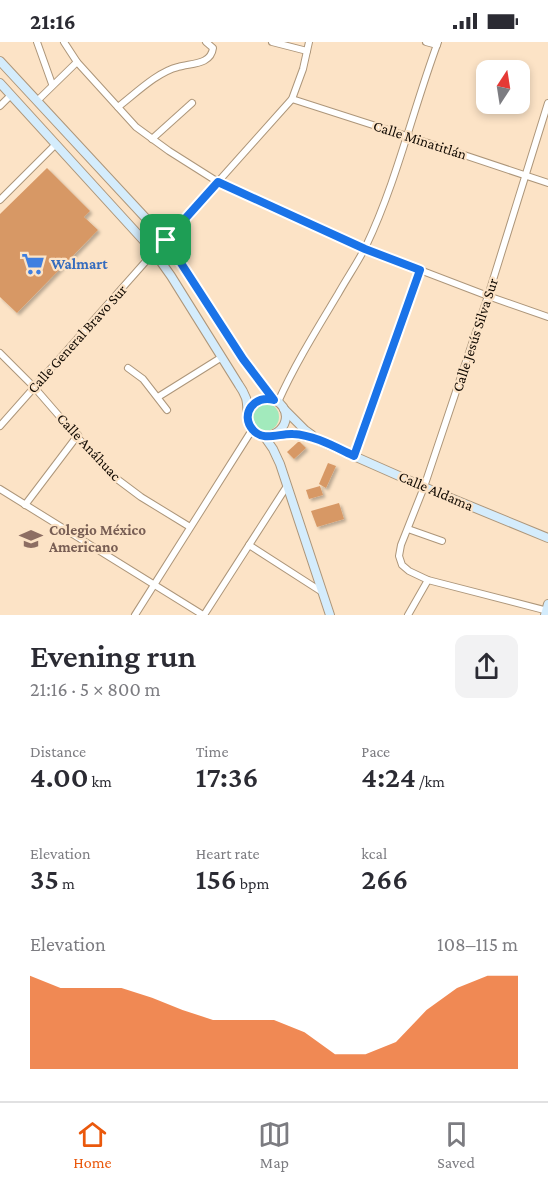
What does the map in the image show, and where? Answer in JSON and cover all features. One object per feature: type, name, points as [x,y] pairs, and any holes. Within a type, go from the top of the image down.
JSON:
[{"type":"main road","name":"Calle Aldama","points":[[0,61],[166,240],[243,359],[279,404],[305,430],[325,443]]},
{"type":"main road","points":[[0,83],[154,252],[222,357],[245,396],[249,412]]},
{"type":"main road","points":[[270,399],[279,404],[285,414],[285,423],[281,430],[268,436],[255,433],[248,421],[253,404],[270,399]]},
{"type":"main road","name":"Calle Aldama","points":[[268,436],[292,434],[325,443],[548,538]]},
{"type":"main road","points":[[268,436],[330,615]]},
{"type":"street","points":[[37,42],[52,84]]},
{"type":"street","points":[[64,42],[77,62],[136,127],[218,182],[365,249],[488,296],[548,316]]},
{"type":"street","points":[[118,107],[168,70],[205,61],[210,57],[213,48],[206,42]]},
{"type":"street","points":[[272,42],[308,51]]},
{"type":"street","points":[[166,240],[292,99],[301,76],[309,42]]},
{"type":"street","points":[[279,404],[306,348],[365,249],[407,136],[437,43],[426,42]]},
{"type":"street","points":[[37,101],[77,62]]},
{"type":"street","points":[[0,106],[11,95]]},
{"type":"street","name":"Calle Minatitlán","points":[[292,99],[548,183]]},
{"type":"street","points":[[152,139],[192,103]]},
{"type":"street","name":"Calle Jesús Silva Sur","points":[[428,580],[409,571],[402,565],[399,556],[488,296],[548,103]]},
{"type":"street","points":[[0,200],[56,144]]},
{"type":"street","name":"Calle General Bravo Sur","points":[[0,426],[154,252]]},
{"type":"street","points":[[354,456],[420,270]]},
{"type":"street","name":"Calle Anáhuac","points":[[0,352],[113,476],[141,497],[190,527]]},
{"type":"street","points":[[158,397],[222,357]]},
{"type":"street","points":[[128,368],[143,379],[167,410]]},
{"type":"street","points":[[135,615],[252,430]]},
{"type":"street","points":[[25,505],[78,435]]},
{"type":"street","points":[[0,489],[204,615],[287,486]]},
{"type":"street","points":[[408,529],[442,541]]},
{"type":"street","points":[[249,545],[323,592]]},
{"type":"street","points":[[408,615],[428,580],[547,610]]},
{"type":"green space","points":[[265,403],[275,407],[279,417],[275,427],[265,431],[255,427],[251,417],[255,407]]},
{"type":"building","name":"Walmart","points":[[47,168],[90,211],[84,217],[98,230],[17,313],[0,297],[0,214]]},
{"type":"building","points":[[298,442],[306,448],[294,459],[287,452]]},
{"type":"building","points":[[328,463],[336,466],[326,488],[319,484]]},
{"type":"building","points":[[320,486],[323,495],[309,499],[306,490]]},
{"type":"building","points":[[339,503],[344,519],[317,527],[311,511]]},
{"type":"place","name":"Walmart","points":[[33,264]]},
{"type":"place","name":"Colegio México Americano","points":[[31,539]]},
{"type":"route","points":[[218,182],[365,249],[420,270],[354,456],[313,438],[292,434],[264,436],[252,430],[248,421],[250,408],[261,400],[274,400],[243,359],[166,240],[218,182]]}]
